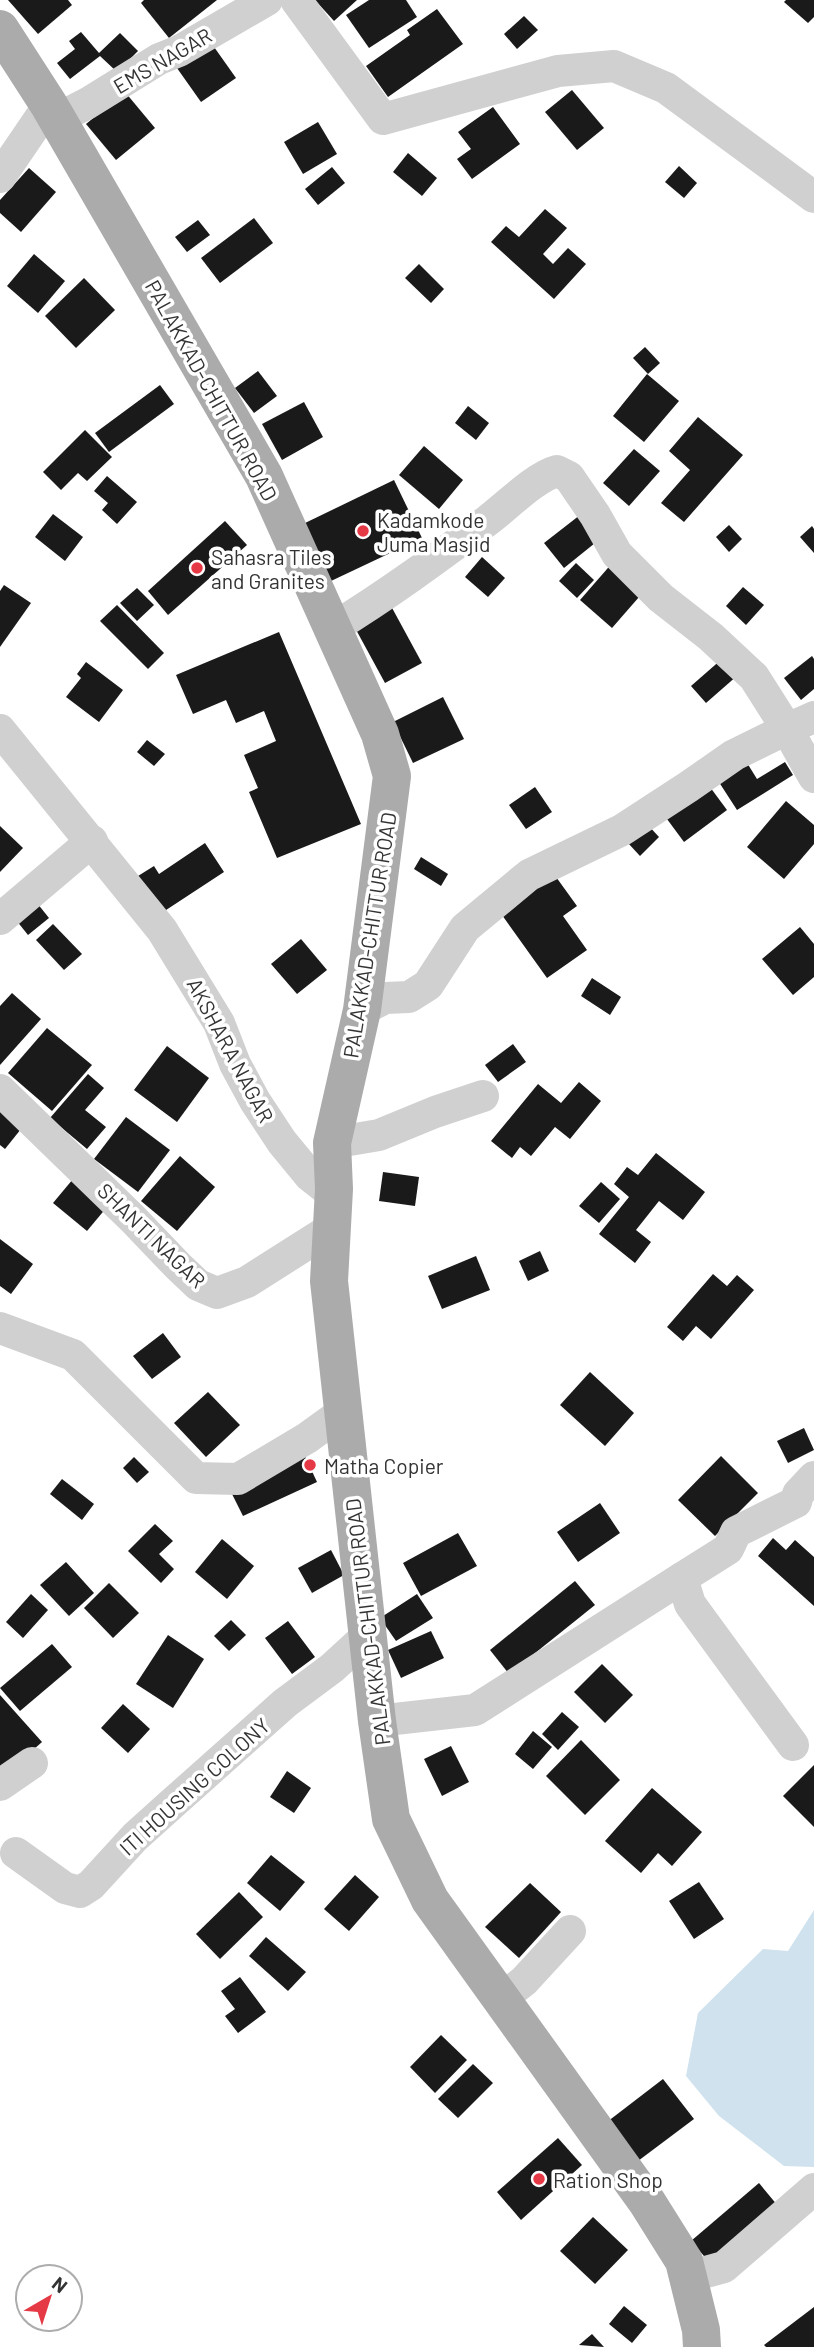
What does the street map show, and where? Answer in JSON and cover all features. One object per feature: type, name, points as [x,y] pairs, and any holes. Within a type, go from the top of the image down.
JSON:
[{"type":"main road","name":"PALAKKAD-CHITTUR ROAD","points":[[0,29],[53,112],[264,476],[380,734],[392,776],[362,1010],[332,1143],[333,1212],[329,1281],[377,1721],[391,1819],[430,1899],[647,2202],[684,2261],[701,2330],[702,2347]]},
{"type":"street","name":"EMS NAGAR","points":[[53,112],[88,103],[159,59],[179,51],[267,0]]},
{"type":"street","points":[[296,0],[383,119],[558,71],[614,66],[666,89],[814,197]]},
{"type":"street","points":[[0,177],[53,112]]},
{"type":"street","points":[[332,628],[392,592],[514,500],[544,474],[556,471],[569,477],[617,554],[661,598],[754,677],[800,723],[814,777]]},
{"type":"street","points":[[362,1010],[385,998],[410,998],[428,985],[465,928],[529,875],[622,830],[734,755],[800,723]]},
{"type":"street","name":"AKSHARA NAGAR","points":[[0,730],[162,930],[219,1023],[235,1064],[255,1101],[333,1212]]},
{"type":"street","points":[[0,919],[92,841]]},
{"type":"street","name":"SHANTI NAGAR","points":[[0,1090],[198,1285],[217,1293],[247,1282],[333,1212]]},
{"type":"street","points":[[332,1143],[379,1135],[483,1096]]},
{"type":"street","points":[[0,1328],[73,1355],[196,1478],[238,1479],[307,1438],[343,1412]]},
{"type":"street","points":[[377,1721],[475,1710],[728,1549],[736,1532],[796,1502],[798,1494],[814,1477]]},
{"type":"street","points":[[682,1578],[690,1604],[793,1745]]},
{"type":"street","name":"ITI HOUSING COLONY","points":[[16,1853],[65,1888],[80,1892],[91,1885],[135,1837],[175,1801],[285,1703],[332,1668],[368,1635]]},
{"type":"street","points":[[0,1785],[32,1763]]},
{"type":"street","points":[[502,1999],[524,1981],[570,1931]]},
{"type":"street","points":[[688,2277],[724,2267],[814,2189]]},
{"type":"water","points":[[814,1910],[814,2167],[784,2166],[719,2116],[686,2076],[698,2013],[763,1949],[788,1951]]},
{"type":"building","points":[[8,0],[68,0],[72,5],[38,34]]},
{"type":"building","points":[[144,0],[217,0],[169,38],[141,3]]},
{"type":"building","points":[[315,0],[357,0],[334,21]]},
{"type":"building","points":[[369,0],[406,0],[417,17],[369,48],[346,15]]},
{"type":"building","points":[[814,0],[814,17],[808,23],[784,2]]},
{"type":"building","points":[[437,9],[463,44],[388,97],[366,66],[410,35],[407,30]]},
{"type":"building","points":[[524,16],[538,30],[517,49],[504,34]]},
{"type":"building","points":[[81,32],[99,53],[120,33],[138,51],[117,72],[100,56],[70,79],[57,63],[75,49],[69,41]]},
{"type":"building","points":[[207,37],[236,78],[201,102],[172,61]]},
{"type":"building","points":[[572,90],[604,128],[577,150],[545,112]]},
{"type":"building","points":[[125,92],[155,128],[116,160],[86,124]]},
{"type":"building","points":[[493,107],[520,144],[472,179],[457,159],[471,149],[458,132]]},
{"type":"building","points":[[318,122],[337,154],[303,174],[284,142]]},
{"type":"building","points":[[408,153],[437,178],[422,196],[393,172]]},
{"type":"building","points":[[679,166],[697,183],[684,198],[665,182]]},
{"type":"building","points":[[332,167],[345,183],[318,205],[305,189]]},
{"type":"building","points":[[29,168],[56,192],[21,232],[0,213],[0,200]]},
{"type":"building","points":[[545,209],[567,228],[543,254],[553,264],[568,248],[586,264],[554,299],[491,242],[506,226],[519,237]]},
{"type":"building","points":[[254,218],[273,243],[220,283],[201,258]]},
{"type":"building","points":[[198,220],[210,235],[187,252],[175,237]]},
{"type":"building","points":[[34,254],[65,281],[38,313],[7,286]]},
{"type":"building","points":[[419,264],[444,289],[431,303],[405,278]]},
{"type":"building","points":[[84,278],[115,310],[76,348],[45,316]]},
{"type":"building","points":[[645,347],[660,363],[648,374],[633,358]]},
{"type":"building","points":[[258,371],[277,396],[254,413],[235,388]]},
{"type":"building","points":[[647,374],[679,401],[644,442],[613,416]]},
{"type":"building","points":[[160,385],[174,404],[109,452],[95,433]]},
{"type":"building","points":[[304,402],[323,437],[282,460],[262,424]]},
{"type":"building","points":[[468,406],[489,423],[476,440],[455,423]]},
{"type":"building","points":[[698,417],[743,455],[684,522],[661,503],[690,470],[669,451]]},
{"type":"building","points":[[85,430],[112,457],[87,481],[78,473],[61,490],[43,472]]},
{"type":"building","points":[[424,446],[463,480],[439,509],[399,475]]},
{"type":"building","points":[[634,449],[660,471],[629,506],[603,483]]},
{"type":"building","points":[[107,476],[137,502],[117,524],[102,510],[108,503],[94,491]]},
{"type":"building","name":"Kadamkode Juma Masjid","points":[[394,480],[422,538],[331,581],[303,524]]},
{"type":"building","points":[[53,514],[83,537],[65,561],[35,537]]},
{"type":"building","points":[[580,515],[600,539],[564,568],[544,543]]},
{"type":"building","name":"Sahasra Tiles and Granites","points":[[225,521],[247,545],[168,615],[148,591]]},
{"type":"building","points":[[729,525],[742,539],[729,552],[716,537]]},
{"type":"building","points":[[812,526],[814,529],[814,553],[800,537]]},
{"type":"building","points":[[482,557],[505,578],[488,597],[465,577]]},
{"type":"building","points":[[614,561],[646,589],[612,628],[580,600]]},
{"type":"building","points":[[576,563],[594,580],[577,598],[559,581]]},
{"type":"building","points":[[4,585],[31,603],[0,647],[0,591]]},
{"type":"building","points":[[743,587],[764,605],[746,625],[726,606]]},
{"type":"building","points":[[137,588],[154,605],[137,621],[120,603]]},
{"type":"building","points":[[117,605],[164,653],[148,669],[100,621]]},
{"type":"building","points":[[391,606],[422,663],[385,683],[354,626]]},
{"type":"building","points":[[279,632],[361,824],[277,858],[249,792],[258,788],[244,755],[276,741],[264,711],[236,723],[226,700],[193,714],[176,675]]},
{"type":"building","points":[[812,656],[814,689],[801,700],[784,678]]},
{"type":"building","points":[[723,658],[738,675],[706,703],[691,686]]},
{"type":"building","points":[[86,662],[123,690],[99,722],[66,697],[81,678],[77,674]]},
{"type":"building","points":[[443,697],[464,739],[413,763],[393,722]]},
{"type":"building","points":[[147,740],[165,754],[154,766],[137,752]]},
{"type":"building","points":[[744,758],[757,779],[785,762],[793,775],[737,810],[715,776]]},
{"type":"building","points":[[707,783],[727,810],[684,842],[664,815]]},
{"type":"building","points":[[535,787],[552,812],[526,829],[509,805]]},
{"type":"building","points":[[786,801],[814,825],[814,844],[784,879],[747,847]]},
{"type":"building","points":[[647,824],[659,837],[640,856],[628,843]]},
{"type":"building","points":[[0,826],[23,848],[0,872]]},
{"type":"building","points":[[205,843],[224,872],[163,912],[138,876],[154,866],[159,874]]},
{"type":"building","points":[[421,857],[448,874],[441,886],[414,869]]},
{"type":"building","points":[[551,870],[577,906],[563,916],[587,950],[547,978],[497,908]]},
{"type":"building","points":[[33,898],[49,918],[28,935],[12,915]]},
{"type":"building","points":[[53,924],[82,954],[64,970],[36,940]]},
{"type":"building","points":[[800,927],[814,944],[814,977],[793,995],[762,959]]},
{"type":"building","points":[[301,939],[327,970],[297,994],[271,964]]},
{"type":"building","points":[[592,978],[621,997],[610,1015],[581,996]]},
{"type":"building","points":[[12,993],[41,1019],[0,1065],[0,1006]]},
{"type":"building","points":[[47,1028],[92,1065],[52,1111],[8,1073]]},
{"type":"building","points":[[513,1044],[526,1062],[498,1082],[485,1065]]},
{"type":"building","points":[[167,1046],[209,1078],[177,1122],[134,1090]]},
{"type":"building","points":[[88,1074],[104,1088],[85,1110],[106,1127],[87,1149],[50,1118]]},
{"type":"building","points":[[579,1082],[601,1101],[570,1139],[555,1127],[531,1156],[520,1147],[512,1158],[491,1141],[538,1084],[561,1103]]},
{"type":"building","points":[[0,1097],[29,1119],[5,1149],[0,1145]]},
{"type":"building","points":[[126,1117],[170,1150],[138,1192],[94,1159]]},
{"type":"building","points":[[656,1153],[705,1192],[683,1220],[659,1201],[636,1230],[651,1242],[635,1263],[599,1234],[629,1197],[614,1184],[627,1167],[638,1175]]},
{"type":"building","points":[[180,1156],[215,1187],[177,1231],[141,1201]]},
{"type":"building","points":[[383,1172],[419,1177],[415,1206],[379,1201]]},
{"type":"building","points":[[73,1179],[107,1207],[87,1231],[53,1203]]},
{"type":"building","points":[[601,1182],[620,1199],[599,1223],[579,1206]]},
{"type":"building","points":[[0,1239],[33,1264],[11,1294],[0,1286]]},
{"type":"building","points":[[540,1251],[549,1271],[528,1281],[519,1261]]},
{"type":"building","points":[[476,1256],[490,1290],[442,1309],[428,1276]]},
{"type":"building","points":[[713,1274],[727,1286],[737,1275],[754,1290],[711,1339],[696,1326],[683,1341],[667,1327]]},
{"type":"building","points":[[163,1333],[181,1357],[152,1379],[133,1356]]},
{"type":"building","points":[[590,1372],[634,1413],[605,1446],[560,1405]]},
{"type":"building","points":[[208,1392],[240,1425],[206,1457],[174,1423]]},
{"type":"building","points":[[804,1428],[814,1450],[788,1463],[777,1441]]},
{"type":"building","points":[[304,1454],[317,1482],[243,1516],[229,1488]]},
{"type":"building","points":[[721,1456],[758,1493],[715,1536],[678,1500]]},
{"type":"building","points":[[134,1457],[149,1472],[137,1483],[123,1468]]},
{"type":"building","points":[[62,1479],[94,1504],[82,1520],[50,1494]]},
{"type":"building","points":[[600,1503],[620,1533],[578,1562],[557,1532]]},
{"type":"building","points":[[155,1524],[173,1541],[159,1554],[174,1569],[161,1583],[128,1551]]},
{"type":"building","points":[[458,1533],[477,1566],[421,1596],[403,1563]]},
{"type":"building","points":[[773,1538],[786,1550],[795,1540],[814,1557],[814,1606],[758,1556]]},
{"type":"building","points":[[222,1539],[254,1566],[227,1599],[195,1572]]},
{"type":"building","points":[[331,1550],[344,1575],[312,1593],[298,1568]]},
{"type":"building","points":[[66,1562],[94,1593],[69,1616],[40,1585]]},
{"type":"building","points":[[575,1581],[595,1605],[509,1674],[490,1650]]},
{"type":"building","points":[[109,1583],[139,1613],[113,1638],[84,1608]]},
{"type":"building","points":[[31,1594],[48,1610],[23,1638],[6,1622]]},
{"type":"building","points":[[417,1594],[433,1618],[396,1641],[380,1618]]},
{"type":"building","points":[[231,1620],[246,1635],[229,1651],[214,1636]]},
{"type":"building","points":[[288,1621],[315,1657],[292,1674],[265,1638]]},
{"type":"building","points":[[431,1631],[444,1658],[401,1678],[388,1650]]},
{"type":"building","points":[[168,1635],[204,1659],[173,1708],[136,1684]]},
{"type":"building","points":[[52,1644],[72,1667],[20,1711],[0,1688]]},
{"type":"building","points":[[602,1664],[633,1695],[605,1723],[574,1692]]},
{"type":"building","points":[[0,1695],[42,1742],[5,1775],[0,1769]]},
{"type":"building","points":[[123,1704],[150,1729],[128,1753],[101,1728]]},
{"type":"building","points":[[562,1712],[579,1727],[558,1750],[542,1734]]},
{"type":"building","points":[[533,1731],[552,1747],[533,1769],[515,1754]]},
{"type":"building","points":[[581,1740],[620,1780],[585,1815],[546,1776]]},
{"type":"building","points":[[451,1746],[469,1782],[442,1796],[424,1759]]},
{"type":"building","points":[[814,1765],[814,1827],[783,1796]]},
{"type":"building","points":[[287,1771],[311,1788],[294,1813],[270,1797]]},
{"type":"building","points":[[652,1788],[702,1832],[672,1866],[658,1853],[641,1873],[605,1841]]},
{"type":"building","points":[[271,1855],[305,1882],[280,1911],[247,1883]]},
{"type":"building","points":[[355,1875],[379,1897],[349,1931],[324,1909]]},
{"type":"building","points":[[699,1882],[724,1919],[694,1939],[669,1901]]},
{"type":"building","points":[[530,1883],[561,1912],[519,1958],[485,1927]]},
{"type":"building","points":[[239,1892],[263,1917],[220,1959],[196,1934]]},
{"type":"building","points":[[266,1937],[306,1972],[288,1991],[249,1956]]},
{"type":"building","points":[[240,1977],[266,2012],[238,2033],[225,2016],[235,2009],[221,1991]]},
{"type":"building","points":[[441,2035],[467,2060],[435,2093],[410,2067]]},
{"type":"building","points":[[473,2064],[493,2083],[458,2118],[438,2099]]},
{"type":"building","points":[[663,2079],[694,2119],[638,2161],[607,2122]]},
{"type":"building","name":"Ration Shop","points":[[558,2138],[582,2165],[521,2220],[497,2192]]},
{"type":"building","points":[[759,2183],[778,2206],[710,2263],[691,2241]]},
{"type":"building","points":[[593,2217],[628,2250],[595,2284],[560,2251]]},
{"type":"building","points":[[624,2306],[647,2325],[632,2343],[609,2324]]},
{"type":"building","points":[[814,2307],[814,2347],[764,2345]]},
{"type":"building","points":[[592,2334],[604,2347],[579,2345]]},
{"type":"place","name":"Kadamkode Juma Masjid","points":[[363,531]]},
{"type":"place","name":"Sahasra Tiles and Granites","points":[[197,568]]},
{"type":"place","name":"Matha Copier","points":[[310,1465]]},
{"type":"place","name":"Ration Shop","points":[[539,2179]]}]
